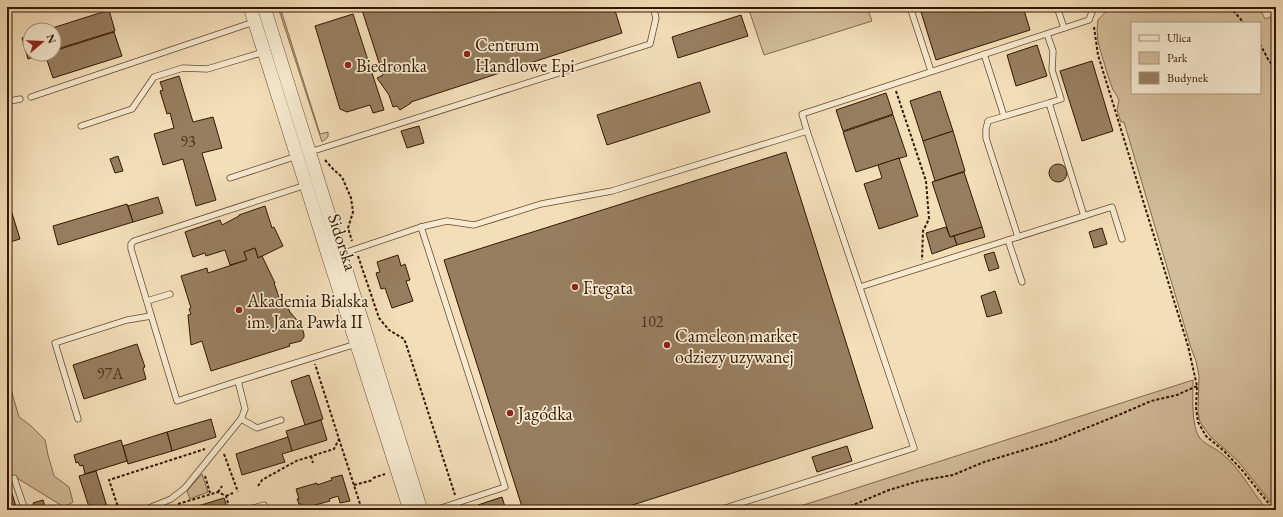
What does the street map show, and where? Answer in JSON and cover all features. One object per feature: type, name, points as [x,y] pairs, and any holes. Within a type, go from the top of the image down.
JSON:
[{"type":"street","name":"Sidorska","points":[[250,7],[306,185],[335,256],[362,342],[370,386],[410,510]]},
{"type":"street","name":"Sidorska","points":[[266,12],[277,47],[316,153],[319,181],[335,256]]},
{"type":"street","points":[[254,22],[266,12]]},
{"type":"street","points":[[264,52],[277,47]]},
{"type":"street","points":[[297,156],[316,153]]},
{"type":"street","points":[[306,185],[319,181]]},
{"type":"street","name":"Sidorska","points":[[362,342],[380,377],[421,510]]},
{"type":"street","points":[[370,386],[380,377]]},
{"type":"lane","points":[[316,153],[650,44],[656,18],[653,7]]},
{"type":"lane","points":[[910,7],[931,72]]},
{"type":"lane","points":[[1057,7],[1064,28]]},
{"type":"lane","points":[[719,510],[914,448],[802,114],[1089,20],[1092,10]]},
{"type":"lane","points":[[31,97],[254,22]]},
{"type":"lane","points":[[1018,237],[986,138],[986,129],[988,122],[1061,99],[1052,70],[1053,51],[1047,34]]},
{"type":"lane","points":[[997,43],[999,49]]},
{"type":"lane","points":[[81,126],[132,109],[154,77],[183,68],[207,69],[264,52]]},
{"type":"lane","points":[[984,54],[1004,116]]},
{"type":"lane","points":[[7,100],[10,101],[20,99]]},
{"type":"lane","points":[[1049,103],[1084,216]]},
{"type":"lane","points":[[335,256],[421,227],[447,221],[474,225],[541,204],[612,191],[807,131]]},
{"type":"lane","points":[[230,178],[297,156]]},
{"type":"lane","points":[[306,185],[134,241],[131,244],[131,249],[177,401],[362,342]]},
{"type":"lane","points":[[860,287],[1112,207],[1122,239]]},
{"type":"lane","points":[[421,227],[505,487],[435,510]]},
{"type":"lane","points":[[1008,240],[1022,282]]},
{"type":"lane","points":[[147,301],[170,294]]},
{"type":"lane","points":[[78,419],[55,343],[128,320],[151,316]]},
{"type":"lane","points":[[144,510],[171,499],[185,488],[241,419],[245,409],[238,381]]},
{"type":"lane","points":[[241,419],[257,428],[281,420]]},
{"type":"lane","points":[[14,478],[25,510]]},
{"type":"lane","points":[[247,510],[264,505],[266,510]]},
{"type":"path","points":[[1230,7],[1243,22]]},
{"type":"path","points":[[1265,11],[1275,7]]},
{"type":"path","points":[[1092,10],[1098,54],[1188,346],[1197,386],[1196,408],[1198,422],[1206,436],[1224,451],[1242,470],[1274,510]]},
{"type":"path","points":[[1261,46],[1269,61],[1276,68]]},
{"type":"path","points":[[893,84],[926,181],[929,219],[923,231],[922,267]]},
{"type":"path","points":[[316,153],[342,177],[351,198],[353,212],[348,228],[352,241]]},
{"type":"path","points":[[358,256],[379,318],[389,330],[404,339],[458,503]]},
{"type":"path","points":[[313,357],[361,510]]},
{"type":"path","points":[[841,510],[889,490],[919,481],[953,475],[984,462],[1054,441],[1150,401],[1177,395],[1197,386]]},
{"type":"path","points":[[258,486],[262,480],[296,460],[334,448],[339,439]]},
{"type":"path","points":[[119,510],[109,480],[220,444],[238,492]]},
{"type":"path","points":[[310,456],[313,463]]},
{"type":"path","points":[[202,468],[210,493]]},
{"type":"path","points":[[354,485],[387,474]]},
{"type":"path","points":[[218,492],[222,486]]},
{"type":"path","points":[[173,506],[210,493],[218,492],[226,496],[230,510]]},
{"type":"path","points":[[226,496],[233,493]]},
{"type":"path","points":[[324,510],[323,508],[328,510]]},
{"type":"green space","points":[[278,7],[280,7],[320,134],[328,132],[328,137],[322,142]]},
{"type":"green space","points":[[748,7],[867,7],[872,21],[764,55]]},
{"type":"green space","points":[[1110,7],[1259,7],[1265,19],[1276,15],[1276,509],[1238,461],[1210,436],[1200,422],[1198,413],[1199,376],[1196,361],[1124,122],[1121,122],[1117,110],[1119,100],[1113,90],[1108,76],[1098,42],[1098,20]]},
{"type":"green space","points":[[7,376],[19,417],[30,425],[45,440],[54,476],[69,487],[73,502],[64,507],[7,472]]},
{"type":"green space","points":[[1193,380],[1193,401],[1196,432],[1204,442],[1219,451],[1235,466],[1256,496],[1268,510],[788,510]]},
{"type":"green space","points":[[202,474],[208,492],[190,499],[187,491]]},
{"type":"building","name":"Centrum Handlowe Epi","points":[[361,7],[614,7],[622,33],[411,102],[400,110],[397,106],[393,107],[389,95],[377,78],[383,75]]},
{"type":"building","points":[[936,7],[1023,7],[1030,30],[936,60],[921,12]]},
{"type":"building","points":[[109,10],[115,31],[62,48],[62,25]]},
{"type":"building","name":"Biedronka","points":[[353,14],[384,110],[373,113],[370,105],[347,112],[340,109],[315,26]]},
{"type":"building","points":[[741,15],[748,36],[678,58],[672,37]]},
{"type":"building","points":[[114,32],[122,56],[53,78],[48,62],[62,62],[62,48]]},
{"type":"building","points":[[1037,45],[1047,76],[1016,86],[1007,55]]},
{"type":"building","points":[[1092,61],[1113,131],[1082,141],[1060,71]]},
{"type":"building","points":[[179,76],[193,122],[213,117],[222,148],[202,153],[216,200],[196,206],[183,159],[163,165],[154,134],[174,128],[170,113],[167,114],[160,91],[163,90],[160,82]]},
{"type":"building","points":[[700,82],[710,112],[607,145],[597,115]]},
{"type":"building","points":[[940,91],[953,131],[923,141],[910,101]]},
{"type":"building","points":[[886,93],[893,114],[843,131],[836,110]]},
{"type":"building","points":[[893,115],[907,156],[856,172],[843,132]]},
{"type":"building","points":[[419,126],[424,143],[407,148],[401,131]]},
{"type":"building","points":[[953,131],[965,171],[935,181],[923,141]]},
{"type":"building","points":[[786,152],[873,428],[617,510],[523,510],[444,260]]},
{"type":"building","points":[[118,156],[123,171],[115,173],[110,159]]},
{"type":"building","points":[[899,158],[918,216],[879,229],[864,184],[882,178],[878,165]]},
{"type":"building","points":[[1054,164],[1062,164],[1067,169],[1065,180],[1062,182],[1054,182],[1049,177],[1049,169]]},
{"type":"building","points":[[964,172],[982,227],[950,237],[932,182]]},
{"type":"building","points":[[7,197],[20,239],[7,243]]},
{"type":"building","points":[[158,197],[163,213],[133,222],[128,206]]},
{"type":"building","points":[[127,204],[133,222],[58,245],[53,226]]},
{"type":"building","points":[[265,206],[272,228],[274,227],[283,246],[258,258],[255,248],[244,252],[247,260],[230,265],[225,250],[206,256],[205,253],[193,257],[185,232],[220,220],[222,225],[239,215]]},
{"type":"building","points":[[946,227],[950,237],[954,236],[957,245],[932,254],[926,233]]},
{"type":"building","points":[[982,227],[985,237],[957,245],[954,236]]},
{"type":"building","points":[[1102,228],[1107,244],[1094,248],[1089,232]]},
{"type":"building","name":"Akademia Bialska im. Jana Pawła II","points":[[255,248],[258,258],[262,256],[275,283],[280,300],[283,298],[290,312],[301,325],[304,337],[301,341],[289,344],[290,346],[211,371],[202,341],[191,345],[188,315],[191,314],[189,309],[191,308],[181,276],[207,268],[208,273],[247,260],[244,252]]},
{"type":"building","points":[[994,252],[999,268],[989,271],[984,255]]},
{"type":"building","points":[[398,255],[401,266],[405,264],[410,280],[406,281],[413,301],[392,308],[385,288],[381,289],[376,273],[380,272],[377,262]]},
{"type":"building","points":[[995,291],[1002,313],[987,317],[981,296]]},
{"type":"building","points":[[137,344],[145,367],[143,368],[146,379],[84,399],[73,365]]},
{"type":"building","points":[[309,375],[323,419],[305,425],[291,381]]},
{"type":"building","points":[[211,419],[216,437],[172,451],[167,432]]},
{"type":"building","points":[[321,420],[327,440],[292,451],[286,431]]},
{"type":"building","points":[[167,432],[172,451],[128,464],[123,446]]},
{"type":"building","points":[[288,437],[292,451],[282,454],[285,462],[242,475],[236,454]]},
{"type":"building","points":[[121,440],[127,461],[85,474],[83,465],[80,466],[78,462],[76,463],[74,455]]},
{"type":"building","points":[[847,446],[852,461],[817,472],[812,457]]},
{"type":"building","points":[[96,471],[108,510],[90,510],[79,476]]},
{"type":"building","points":[[342,475],[350,501],[340,503],[338,496],[329,499],[330,501],[315,505],[317,510],[303,510],[297,499],[299,499],[296,489],[317,483],[317,485],[332,480],[331,478]]},
{"type":"building","points":[[7,477],[17,510],[7,510]]},
{"type":"building","points":[[502,497],[506,510],[480,510],[478,505]]},
{"type":"building","points":[[224,498],[228,510],[185,510]]},
{"type":"building","points":[[43,500],[46,510],[36,510],[33,503]]},
{"type":"place","name":"Centrum Handlowe Epi","points":[[467,54]]},
{"type":"place","name":"Biedronka","points":[[348,65]]},
{"type":"place","name":"Fregata","points":[[575,287]]},
{"type":"place","name":"Akademia Bialska im. Jana Pawła II","points":[[239,310]]},
{"type":"place","name":"Cameleon market odziezy uzywanej","points":[[667,345]]},
{"type":"place","name":"Jagódka","points":[[510,413]]}]
